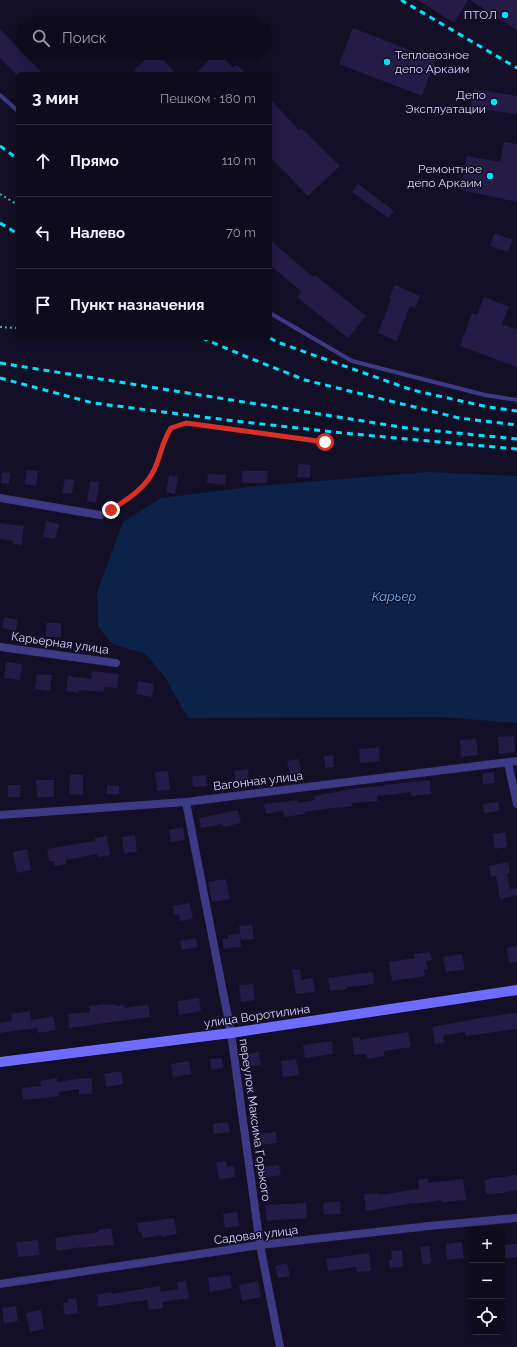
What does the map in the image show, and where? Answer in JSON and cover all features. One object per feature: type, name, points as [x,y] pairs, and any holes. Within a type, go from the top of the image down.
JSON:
[{"type":"street","points":[[0,498],[100,516]]},
{"type":"street","name":"Карьерная улица","points":[[0,647],[116,664]]},
{"type":"street","name":"Вагонная улица","points":[[0,815],[186,802],[517,761]]},
{"type":"street","points":[[508,763],[517,804]]},
{"type":"street","name":"переулок Максима Горького","points":[[186,802],[231,1033],[260,1245],[280,1347]]},
{"type":"street","name":"улица Воротилина","points":[[0,1062],[231,1033],[517,990]]},
{"type":"street","name":"Садовая улица","points":[[0,1284],[260,1245],[429,1226],[517,1218]]},
{"type":"lane","points":[[0,95],[16,109]]},
{"type":"lane","points":[[272,314],[352,361],[485,394],[517,400]]},
{"type":"lane","points":[[100,516],[131,497],[145,483],[155,469],[166,436],[171,428],[186,423],[325,442]]},
{"type":"path","points":[[0,194],[16,204]]},
{"type":"path","points":[[0,327],[16,328]]},
{"type":"water","name":"Карьер","points":[[429,472],[517,476],[517,723],[442,717],[188,718],[166,679],[146,654],[112,644],[98,627],[97,592],[123,522],[161,498],[256,486]]},
{"type":"building","name":"ПТОЛ","points":[[418,0],[468,0],[454,23]]},
{"type":"building","name":"ПТОЛ","points":[[470,0],[517,0],[517,30]]},
{"type":"building","name":"Тепловозное депо Аркаим","points":[[353,28],[435,60],[422,96],[339,64]]},
{"type":"building","points":[[0,29],[16,46],[16,60],[30,60],[41,72],[16,72],[16,74],[0,58]]},
{"type":"building","points":[[145,60],[163,60],[174,72],[136,72],[134,70]]},
{"type":"building","points":[[210,60],[226,60],[233,68],[237,65],[244,72],[197,72]]},
{"type":"building","name":"Депо Эксплуатации","points":[[474,89],[517,96],[517,114],[470,108]]},
{"type":"building","points":[[272,101],[299,130],[301,128],[340,166],[308,196],[272,159]]},
{"type":"building","name":"Ремонтное депо Аркаим","points":[[504,142],[517,144],[517,202],[461,190],[467,156],[500,162]]},
{"type":"building","points":[[358,184],[394,211],[388,218],[352,192]]},
{"type":"building","points":[[494,233],[513,240],[508,252],[490,246]]},
{"type":"building","points":[[272,242],[313,277],[315,275],[366,316],[348,338],[297,297],[301,291],[272,267]]},
{"type":"building","points":[[395,285],[420,296],[415,308],[410,306],[397,341],[378,333],[391,299],[389,298]]},
{"type":"building","points":[[484,297],[509,307],[502,324],[517,330],[517,367],[460,346],[472,313],[477,315]]},
{"type":"building","points":[[298,464],[311,465],[310,478],[297,477]]},
{"type":"building","points":[[27,470],[38,471],[36,486],[25,484]]},
{"type":"building","points":[[242,471],[268,471],[267,483],[242,483]]},
{"type":"building","points":[[2,472],[10,473],[9,484],[1,483]]},
{"type":"building","points":[[208,474],[226,475],[225,485],[207,483]]},
{"type":"building","points":[[169,475],[178,477],[175,494],[166,492]]},
{"type":"building","points":[[65,479],[74,480],[72,494],[62,493]]},
{"type":"building","points":[[90,481],[99,482],[96,503],[87,501]]},
{"type":"building","points":[[46,521],[59,524],[55,539],[43,537]]},
{"type":"building","points":[[0,523],[24,526],[22,545],[13,544],[13,541],[0,539]]},
{"type":"building","points":[[4,617],[18,620],[16,631],[2,628]]},
{"type":"building","points":[[46,623],[61,623],[61,637],[46,637]]},
{"type":"building","points":[[6,662],[22,664],[20,680],[4,678]]},
{"type":"building","points":[[92,671],[119,674],[117,688],[104,687],[104,692],[79,690],[79,693],[66,691],[68,676],[91,679]]},
{"type":"building","points":[[37,674],[52,675],[50,691],[35,689]]},
{"type":"building","points":[[138,681],[154,684],[152,697],[136,694]]},
{"type":"building","points":[[514,736],[515,752],[499,754],[498,737]]},
{"type":"building","points":[[476,739],[478,755],[461,757],[460,740]]},
{"type":"building","points":[[379,747],[380,761],[360,763],[359,749]]},
{"type":"building","points":[[333,755],[334,767],[325,768],[324,756]]},
{"type":"building","points":[[299,759],[301,773],[290,775],[287,761]]},
{"type":"building","points":[[248,769],[249,781],[236,783],[234,771]]},
{"type":"building","points":[[168,771],[170,790],[157,791],[155,772]]},
{"type":"building","points":[[494,772],[495,783],[483,784],[482,773]]},
{"type":"building","points":[[70,774],[83,775],[83,795],[69,794]]},
{"type":"building","points":[[206,775],[207,786],[193,787],[192,776]]},
{"type":"building","points":[[36,780],[54,780],[54,797],[37,797]]},
{"type":"building","points":[[430,780],[431,794],[411,796],[411,792],[377,796],[378,801],[352,803],[353,806],[305,812],[306,814],[284,817],[283,811],[266,814],[264,804],[298,800],[298,803],[315,800],[314,796],[358,788]]},
{"type":"building","points":[[8,785],[21,785],[20,797],[8,797]]},
{"type":"building","points":[[107,785],[119,786],[119,794],[107,794]]},
{"type":"building","points":[[498,802],[499,811],[484,813],[483,804]]},
{"type":"building","points":[[238,810],[241,823],[223,827],[222,824],[201,828],[199,818]]},
{"type":"building","points":[[183,827],[185,840],[171,842],[169,830]]},
{"type":"building","points":[[505,832],[507,847],[495,849],[493,834]]},
{"type":"building","points":[[135,835],[137,852],[124,853],[122,837]]},
{"type":"building","points":[[107,836],[110,855],[98,857],[97,854],[66,860],[66,864],[54,866],[54,861],[49,861],[47,849],[95,841],[95,838]]},
{"type":"building","points":[[27,849],[31,870],[17,873],[13,852]]},
{"type":"building","points":[[508,862],[510,873],[507,874],[510,889],[517,888],[517,895],[500,899],[496,876],[491,877],[489,866]]},
{"type":"building","points":[[226,879],[230,899],[212,902],[208,882]]},
{"type":"building","points":[[190,903],[193,919],[180,921],[179,914],[174,915],[173,906]]},
{"type":"building","points":[[252,925],[254,939],[241,940],[239,926]]},
{"type":"building","points":[[240,934],[241,947],[224,949],[222,939],[228,939],[228,935]]},
{"type":"building","points":[[196,938],[198,947],[182,950],[180,941]]},
{"type":"building","points":[[517,946],[517,962],[509,963],[507,948]]},
{"type":"building","points":[[430,952],[432,960],[426,961],[428,969],[424,970],[425,976],[392,981],[389,962],[415,958],[414,954]]},
{"type":"building","points":[[462,954],[465,969],[446,972],[443,957]]},
{"type":"building","points":[[300,969],[301,980],[313,978],[315,992],[296,994],[292,970]]},
{"type":"building","points":[[373,972],[374,984],[347,987],[347,989],[330,991],[328,978]]},
{"type":"building","points":[[253,984],[255,1000],[241,1002],[239,985]]},
{"type":"building","points":[[199,998],[201,1011],[179,1015],[177,1001]]},
{"type":"building","points":[[116,1004],[116,1006],[124,1005],[125,1008],[148,1005],[150,1017],[69,1028],[68,1014],[90,1012],[89,1006]]},
{"type":"building","points":[[30,1011],[31,1020],[53,1016],[56,1030],[38,1033],[37,1028],[0,1033],[0,1023],[12,1021],[11,1014]]},
{"type":"building","points":[[517,1013],[517,1029],[466,1036],[465,1032],[443,1035],[444,1043],[435,1044],[432,1027]]},
{"type":"building","points":[[408,1032],[411,1047],[384,1051],[384,1056],[367,1059],[366,1054],[354,1055],[352,1038],[360,1037],[360,1040]]},
{"type":"building","points":[[332,1041],[333,1054],[305,1058],[303,1045]]},
{"type":"building","points":[[259,1052],[261,1065],[245,1067],[244,1054]]},
{"type":"building","points":[[222,1058],[223,1068],[211,1070],[210,1059]]},
{"type":"building","points":[[296,1059],[299,1075],[283,1077],[281,1061]]},
{"type":"building","points":[[189,1061],[191,1074],[173,1077],[171,1064]]},
{"type":"building","points":[[121,1071],[123,1084],[106,1087],[104,1074]]},
{"type":"building","points":[[57,1078],[57,1082],[92,1078],[92,1094],[79,1094],[79,1089],[59,1092],[59,1096],[23,1100],[22,1088],[41,1086],[40,1081]]},
{"type":"building","points":[[228,1122],[230,1132],[214,1134],[213,1124]]},
{"type":"building","points":[[276,1132],[277,1143],[260,1145],[259,1134]]},
{"type":"building","points":[[226,1161],[227,1167],[234,1166],[235,1177],[219,1179],[216,1162]]},
{"type":"building","points":[[279,1165],[281,1175],[264,1178],[262,1167]]},
{"type":"building","points":[[517,1175],[517,1190],[486,1194],[485,1180],[489,1180],[489,1178]]},
{"type":"building","points":[[428,1178],[428,1183],[463,1179],[466,1200],[442,1202],[441,1200],[366,1211],[364,1194],[379,1193],[379,1195],[419,1189],[418,1180]]},
{"type":"building","points":[[340,1201],[341,1214],[324,1215],[323,1203]]},
{"type":"building","points":[[306,1203],[307,1218],[267,1221],[265,1205]]},
{"type":"building","points":[[237,1212],[239,1226],[225,1228],[223,1214]]},
{"type":"building","points":[[174,1218],[177,1234],[143,1238],[142,1233],[139,1232],[137,1223]]},
{"type":"building","points":[[111,1228],[114,1245],[82,1247],[57,1251],[55,1238],[98,1232],[98,1230]]},
{"type":"building","points":[[38,1240],[40,1255],[18,1257],[16,1242]]},
{"type":"building","points":[[462,1242],[464,1258],[447,1260],[446,1244]]},
{"type":"building","points":[[517,1244],[517,1257],[505,1259],[505,1245]]},
{"type":"building","points":[[429,1246],[432,1263],[423,1265],[420,1247]]},
{"type":"building","points":[[402,1250],[403,1267],[390,1268],[389,1260],[392,1260],[391,1251]]},
{"type":"building","points":[[369,1253],[371,1271],[357,1272],[356,1267],[328,1271],[326,1259]]},
{"type":"building","points":[[287,1263],[290,1276],[278,1278],[275,1266]]},
{"type":"building","points":[[230,1275],[232,1288],[210,1292],[208,1278]]},
{"type":"building","points":[[186,1281],[189,1298],[162,1302],[163,1308],[149,1310],[147,1300],[98,1307],[97,1295],[160,1286],[161,1292],[178,1289],[177,1282]]},
{"type":"building","points":[[258,1281],[261,1297],[242,1301],[239,1285]]},
{"type":"building","points":[[76,1298],[78,1313],[65,1315],[63,1303],[68,1303],[68,1299]]},
{"type":"building","points":[[16,1306],[18,1321],[4,1323],[2,1308]]},
{"type":"building","points":[[41,1310],[44,1329],[30,1332],[26,1313]]},
{"type":"railway","points":[[401,0],[517,68]]},
{"type":"railway","points":[[0,146],[16,158]]},
{"type":"railway","points":[[0,223],[16,233]]},
{"type":"railway","points":[[272,339],[412,390],[488,407],[517,411]]},
{"type":"railway","points":[[207,340],[305,380],[459,418],[517,425]]},
{"type":"railway","points":[[0,363],[407,428],[517,439]]},
{"type":"railway","points":[[0,378],[93,403],[343,433],[517,449]]},
{"type":"place","name":"ПТОЛ","points":[[505,15]]},
{"type":"place","name":"Тепловозное депо Аркаим","points":[[387,62]]},
{"type":"place","name":"Депо Эксплуатации","points":[[494,102]]},
{"type":"place","name":"Ремонтное депо Аркаим","points":[[490,176]]},
{"type":"route","points":[[111,510],[131,497],[145,483],[155,469],[166,436],[171,428],[186,423],[325,442]]}]
